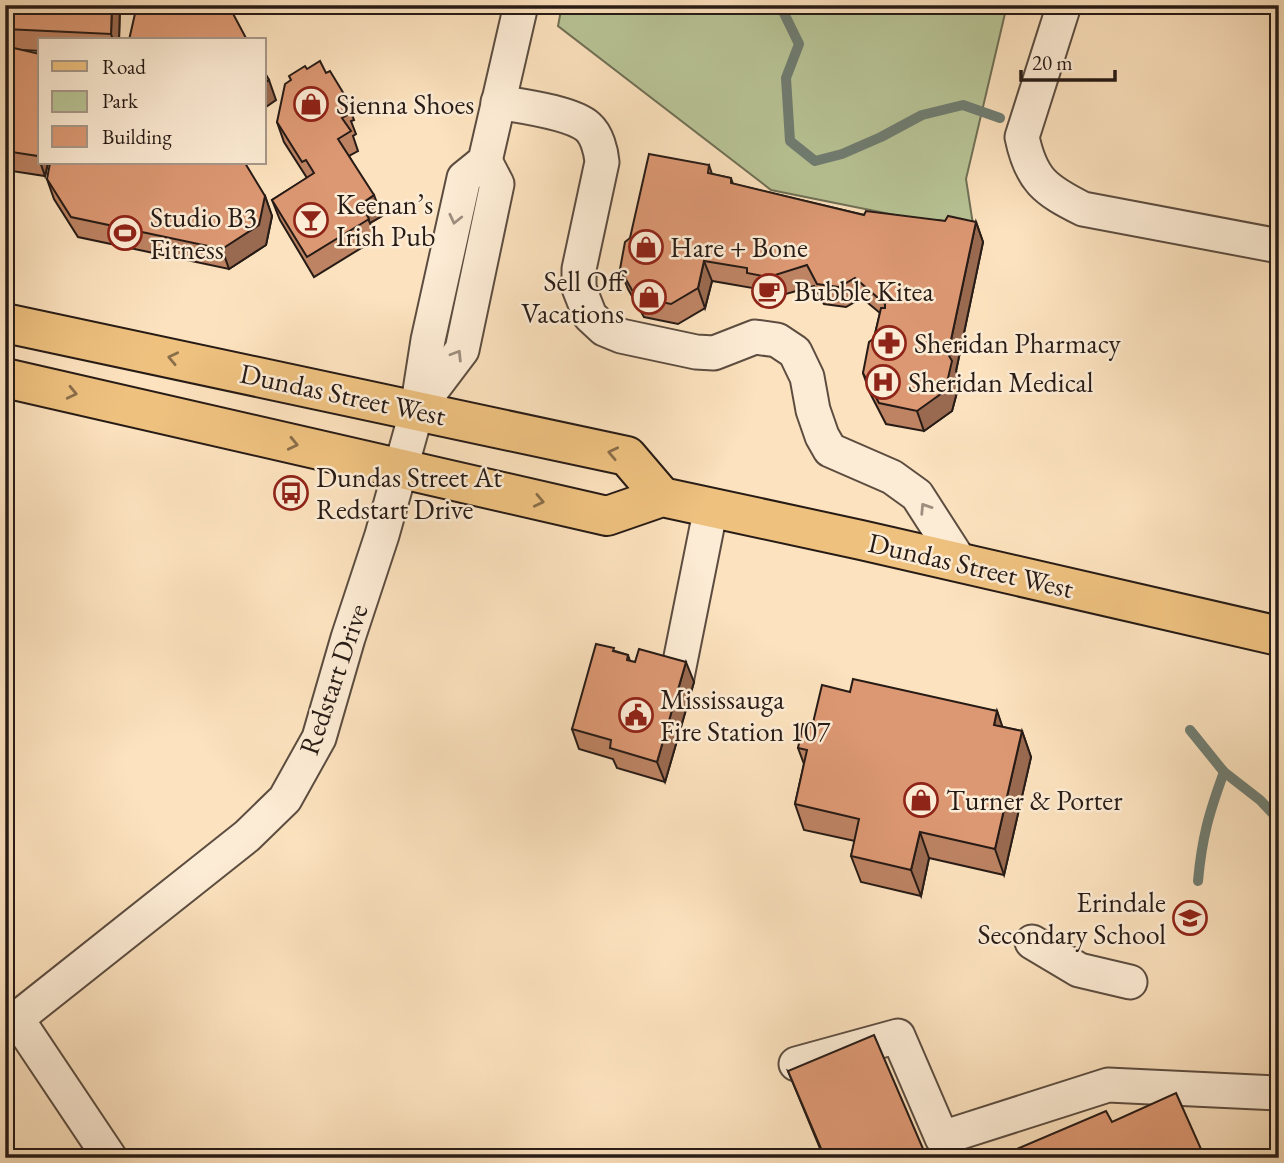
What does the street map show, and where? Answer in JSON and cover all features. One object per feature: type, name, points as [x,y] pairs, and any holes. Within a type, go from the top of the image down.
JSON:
[{"type":"main road","name":"Dundas Street West","points":[[5,323],[626,456],[662,497]]},
{"type":"main road","name":"Dundas Street West","points":[[5,378],[607,516],[662,497],[1279,636]]},
{"type":"street","points":[[521,5],[498,102],[554,112],[587,127],[601,150],[602,162],[579,269],[579,288],[590,316],[604,329],[621,336],[696,352],[714,353],[755,337],[776,340],[795,352],[807,377],[822,436],[830,450],[892,477],[917,495],[962,565]]},
{"type":"street","points":[[1064,5],[1022,137],[1026,159],[1042,185],[1083,209],[1279,246]]},
{"type":"street","name":"Redstart Drive","points":[[11,1024],[247,836],[285,799],[318,738],[417,410],[428,340],[464,178],[485,161],[498,102]]},
{"type":"street","points":[[677,677],[711,507]]},
{"type":"street","points":[[1032,942],[1079,970],[1130,982]]},
{"type":"street","points":[[11,1024],[110,1158]]},
{"type":"street","points":[[796,1064],[898,1035],[942,1139],[1108,1084],[1279,1093]]},
{"type":"green space","points":[[562,5],[1007,5],[966,179],[974,231],[771,190],[558,26]]},
{"type":"building","points":[[5,5],[112,5],[111,34],[5,29]]},
{"type":"building","points":[[137,5],[211,5],[227,10],[230,8],[246,38],[129,38]]},
{"type":"building","points":[[5,46],[38,54],[38,156],[5,151]]},
{"type":"building","points":[[320,61],[326,73],[330,71],[347,99],[343,102],[349,114],[342,118],[351,131],[338,139],[374,195],[361,204],[369,219],[307,257],[272,200],[314,173],[306,160],[302,162],[277,122],[285,84],[291,80],[289,76]]},
{"type":"building","points":[[649,154],[709,165],[708,173],[731,178],[731,183],[864,215],[866,211],[945,221],[948,216],[976,222],[948,354],[952,361],[945,391],[917,411],[879,403],[863,373],[869,342],[878,335],[875,334],[881,308],[885,308],[885,304],[855,278],[839,287],[817,284],[807,265],[775,275],[774,278],[747,273],[747,268],[704,261],[698,288],[671,304],[636,297],[620,269],[625,242],[630,238]]},
{"type":"building","points":[[50,164],[246,164],[265,196],[259,225],[222,249],[71,217],[47,179]]},
{"type":"building","name":"Mississauga Fire Station 107","points":[[596,644],[614,648],[613,651],[628,655],[627,660],[635,662],[639,649],[686,662],[657,762],[610,748],[611,740],[572,729]]},
{"type":"building","points":[[853,679],[997,711],[994,725],[1022,731],[995,849],[920,832],[911,870],[851,856],[859,819],[795,804],[807,750],[798,748],[803,724],[812,727],[822,685],[850,692]]},
{"type":"building","points":[[874,1035],[927,1158],[825,1158],[788,1071]]},
{"type":"building","points":[[1176,1093],[1205,1158],[996,1158],[1106,1111],[1112,1122]]},
{"type":"waterway","points":[[780,5],[799,44],[786,78],[790,141],[815,161],[842,154],[922,115],[963,105],[1000,118]]},
{"type":"waterway","points":[[1190,730],[1224,772],[1260,800],[1279,820]]},
{"type":"waterway","points":[[1198,881],[1207,825],[1224,772]]},
{"type":"place","name":"Sienna Shoes","points":[[311,104]]},
{"type":"place","name":"Keenan’s Irish Pub","points":[[311,220]]},
{"type":"place","name":"Studio B3 Fitness","points":[[125,233]]},
{"type":"place","name":"Hare + Bone","points":[[646,247]]},
{"type":"place","name":"Bubble Kitea","points":[[769,291]]},
{"type":"place","name":"Sell Off Vacations","points":[[649,297]]},
{"type":"place","name":"Sheridan Pharmacy","points":[[889,343]]},
{"type":"place","name":"Sheridan Medical","points":[[883,382]]},
{"type":"place","name":"Dundas Street At Redstart Drive","points":[[291,493]]},
{"type":"place","name":"Mississauga Fire Station 107","points":[[636,715]]},
{"type":"place","name":"Turner & Porter","points":[[921,800]]},
{"type":"place","name":"Erindale Secondary School","points":[[1190,918]]}]
